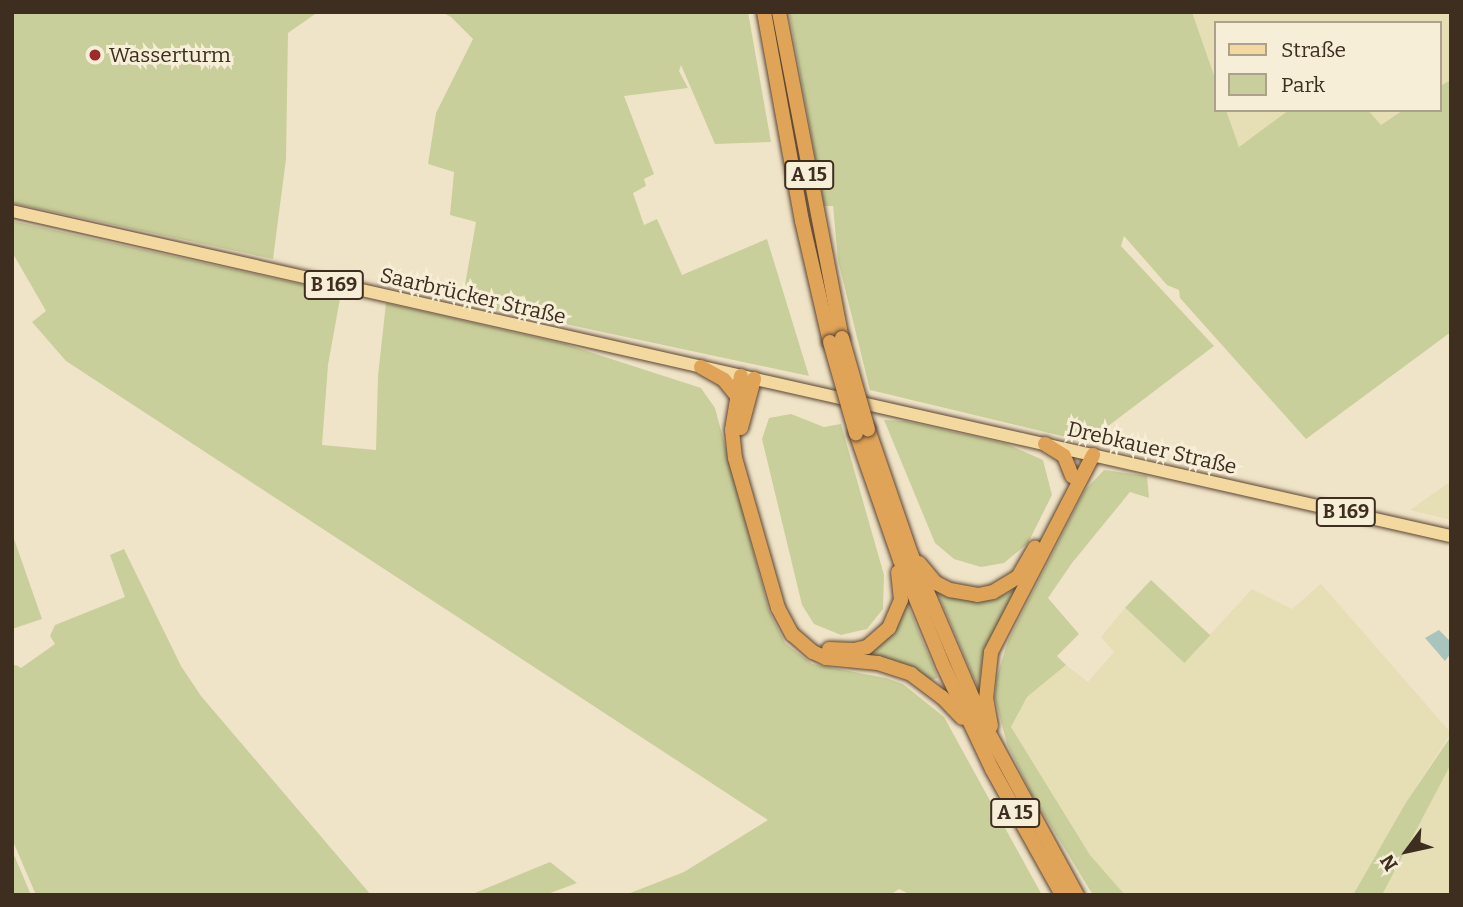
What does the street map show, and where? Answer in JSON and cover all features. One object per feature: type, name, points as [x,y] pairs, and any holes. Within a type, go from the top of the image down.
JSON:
[{"type":"highway","name":"A 15","points":[[764,12],[802,220],[895,546],[973,730],[1012,808],[1062,895]]},
{"type":"highway","name":"A 15","points":[[779,12],[836,340]]},
{"type":"highway","points":[[701,367],[724,380],[738,397]]},
{"type":"highway","points":[[747,378],[738,397],[732,430],[735,458],[778,608],[792,635],[825,658],[878,663],[911,674],[942,697],[973,730]]},
{"type":"highway","points":[[747,378],[741,443],[786,605],[800,630],[817,645],[841,651],[866,647],[878,639],[896,616],[901,600],[895,546]]},
{"type":"highway","name":"A 15","points":[[862,431],[911,554],[996,747],[1077,895]]},
{"type":"highway","points":[[1045,444],[1064,456],[1072,476]]},
{"type":"highway","points":[[911,554],[936,583],[950,590],[962,595],[993,592],[1018,576],[1072,476],[1088,454]]},
{"type":"highway","points":[[996,747],[986,699],[991,652],[1088,454]]},
{"type":"main road","name":"Saarbrücker Straße","points":[[12,211],[845,398]]},
{"type":"main road","name":"Drebkauer Straße","points":[[845,398],[1451,536]]},
{"type":"shaded area","points":[[1192,12],[1451,12],[1451,80],[1442,85],[1442,21],[1214,21],[1214,75]]},
{"type":"shaded area","points":[[1227,112],[1286,112],[1239,147]]},
{"type":"shaded area","points":[[1370,112],[1400,112],[1381,125]]},
{"type":"shaded area","points":[[1451,481],[1451,520],[1410,510]]},
{"type":"shaded area","points":[[1321,584],[1451,733],[1405,804],[1353,895],[1125,895],[1090,855],[1011,727],[1027,697],[1066,665],[1088,682],[1114,652],[1101,637],[1125,608],[1184,663],[1252,589],[1292,609]]},
{"type":"shaded area","points":[[1451,764],[1451,895],[1382,895]]},
{"type":"green space","points":[[12,12],[318,12],[288,33],[286,159],[273,259],[12,203]]},
{"type":"green space","points":[[442,12],[748,12],[771,142],[715,144],[681,65],[679,71],[688,88],[624,96],[654,174],[644,179],[646,186],[633,193],[644,225],[657,219],[682,275],[767,239],[809,376],[462,302],[476,222],[450,215],[454,172],[428,164],[436,113],[473,39],[451,17]]},
{"type":"green space","points":[[789,12],[1192,12],[1214,75],[1214,112],[1227,112],[1239,147],[1286,112],[1370,112],[1381,125],[1400,112],[1442,112],[1442,85],[1451,80],[1451,332],[1306,439],[1180,298],[1179,290],[1167,285],[1124,236],[1121,246],[1214,346],[1087,442],[870,390],[838,260],[833,206],[824,206]]},
{"type":"green space","points":[[12,221],[341,293],[328,365],[322,445],[376,450],[378,376],[386,303],[565,344],[701,388],[715,408],[769,611],[785,643],[812,664],[886,678],[903,684],[944,717],[1042,895],[911,895],[899,889],[890,895],[625,895],[684,872],[768,820],[66,361],[32,322],[46,311],[12,252]]},
{"type":"green space","points":[[791,414],[824,427],[841,424],[884,575],[883,609],[867,629],[841,635],[814,624],[802,605],[762,439],[769,418]]},
{"type":"green space","points":[[884,420],[905,421],[1007,444],[1043,460],[1052,495],[1028,543],[1004,563],[981,567],[954,559],[935,543]]},
{"type":"green space","points":[[1104,470],[1147,476],[1149,498],[1130,492],[1072,563],[1048,598],[1079,634],[1057,656],[1066,665],[1027,697],[1011,727],[1090,855],[1125,895],[1093,895],[1032,795],[1007,744],[995,698],[997,676],[1008,641],[1085,490]]},
{"type":"green space","points":[[12,533],[42,619],[12,629]]},
{"type":"green space","points":[[124,549],[181,666],[201,696],[371,895],[36,895],[12,839],[12,666],[21,668],[55,644],[50,636],[55,625],[125,597],[110,555]]},
{"type":"green space","points":[[1151,580],[1210,635],[1184,663],[1125,608]]},
{"type":"green space","points":[[935,587],[949,597],[964,600],[995,599],[1016,589],[983,656],[979,690]]},
{"type":"green space","points":[[907,603],[938,678],[930,680],[864,655]]},
{"type":"green space","points":[[1451,736],[1451,764],[1382,895],[1353,895],[1405,804]]},
{"type":"green space","points":[[12,850],[31,895],[12,895]]},
{"type":"green space","points":[[550,862],[577,883],[545,895],[470,895]]},
{"type":"water","points":[[1439,630],[1451,642],[1451,653],[1445,661],[1425,638]]},
{"type":"place","name":"Wasserturm","points":[[95,55]]}]
